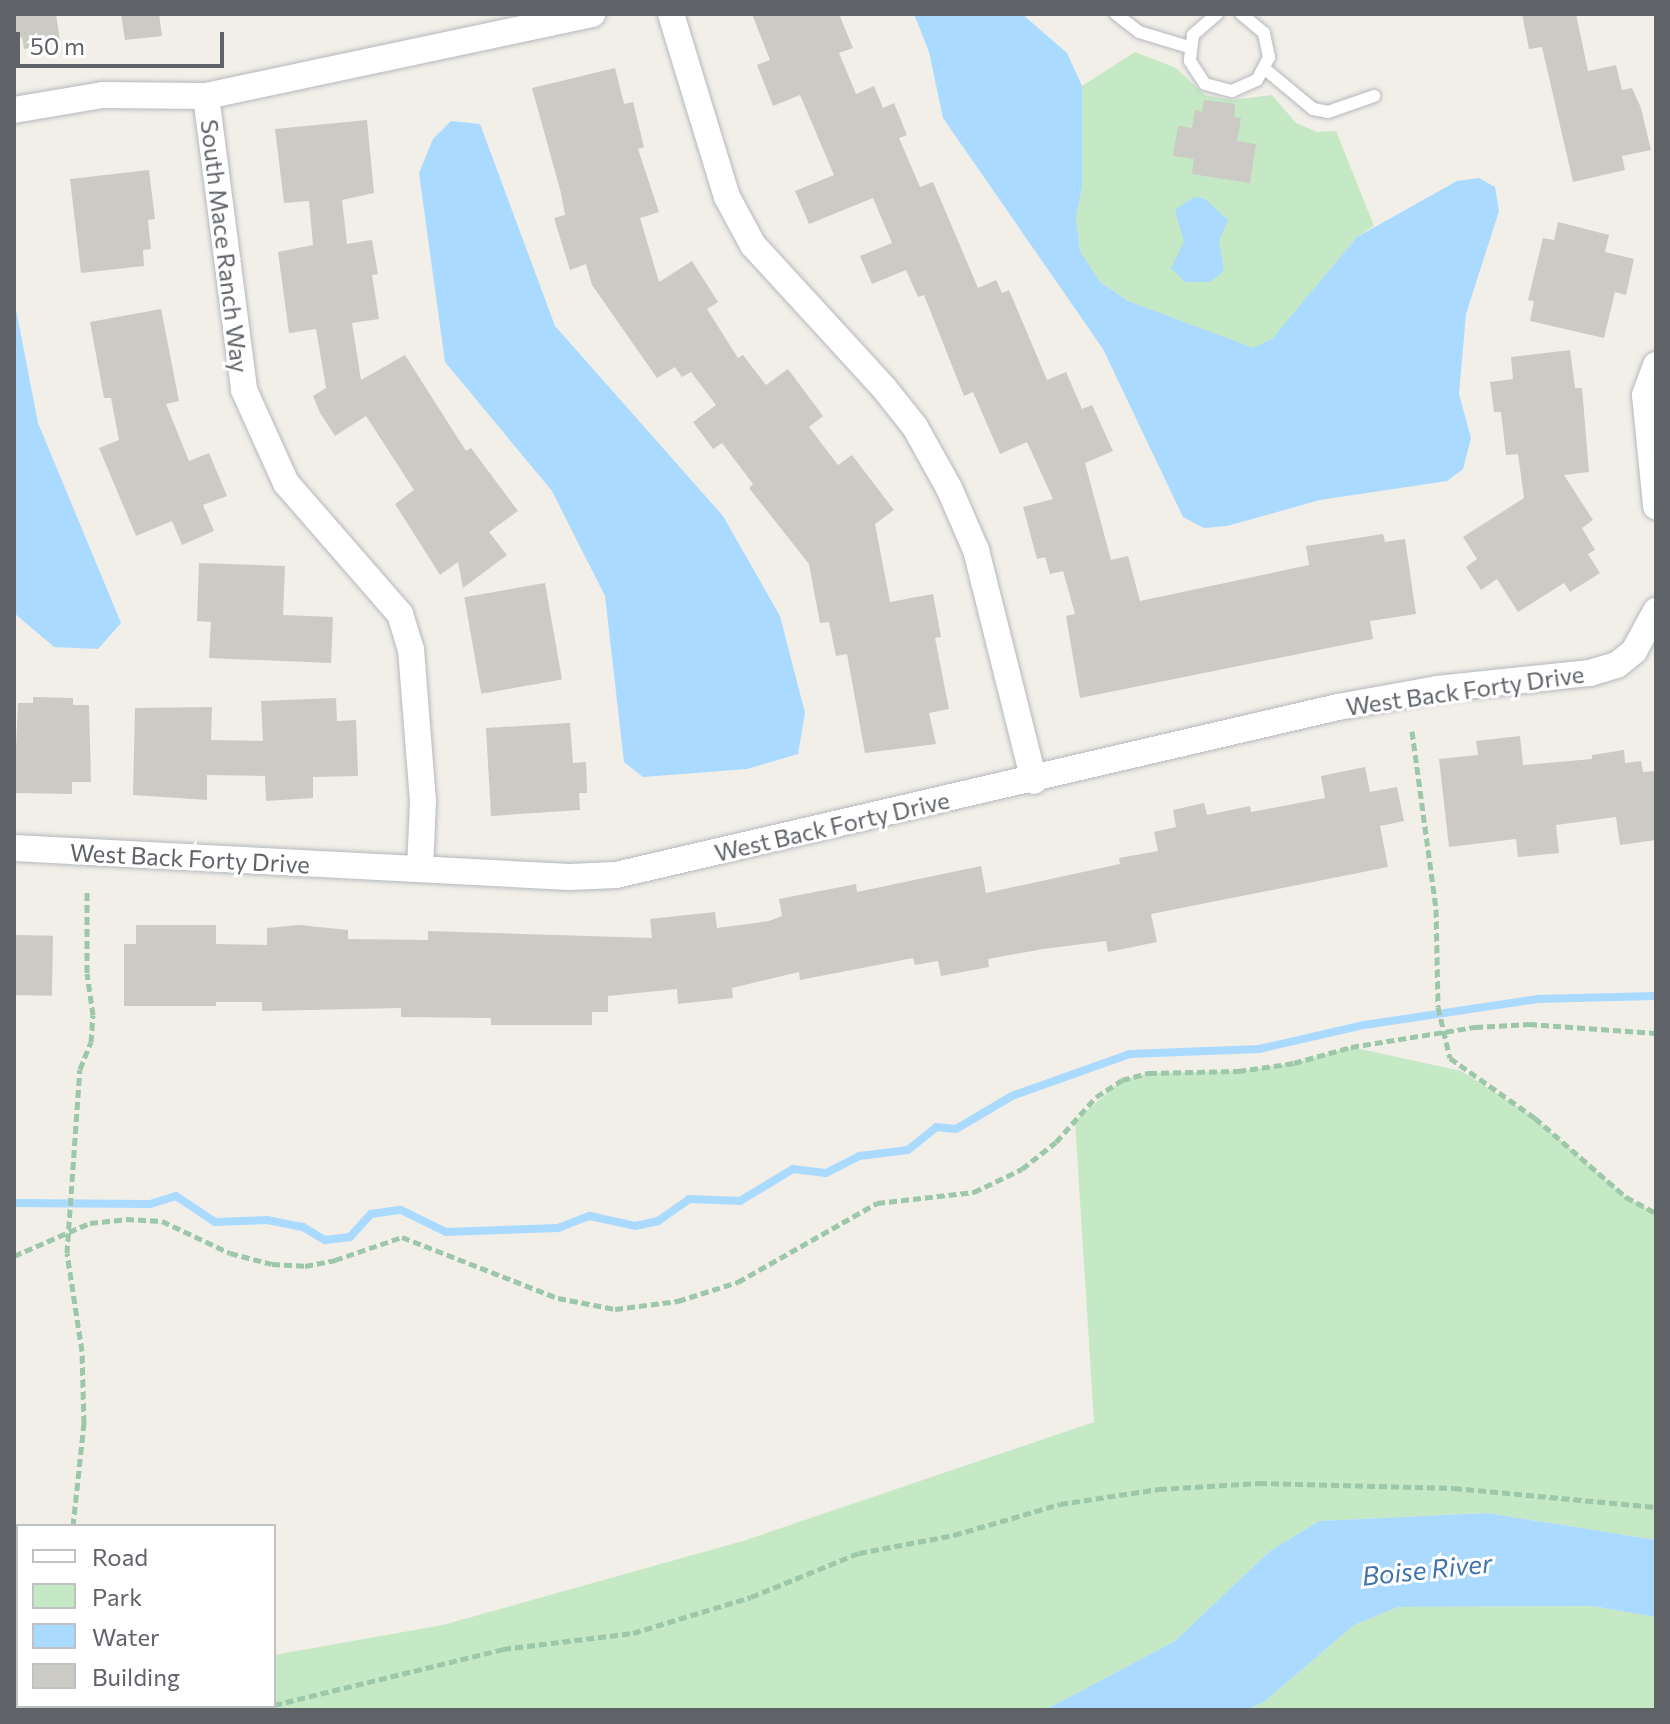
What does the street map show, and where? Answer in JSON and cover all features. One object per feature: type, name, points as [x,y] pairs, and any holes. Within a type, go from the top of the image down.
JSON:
[{"type":"street","points":[[14,110],[103,95],[206,96],[592,14]]},
{"type":"street","points":[[671,14],[727,197],[753,245],[884,388],[949,488],[976,550],[1034,781]]},
{"type":"street","name":"South Mace Ranch Way","points":[[206,96],[234,342],[244,390],[263,442],[286,483],[400,614],[411,649],[423,801],[420,869]]},
{"type":"street","points":[[1656,365],[1645,395],[1656,506]]},
{"type":"street","name":"West Back Forty Drive","points":[[14,848],[420,869],[616,875],[1034,781],[1338,707],[1437,689],[1590,673],[1617,665],[1634,651],[1656,611]]},
{"type":"lane","points":[[1116,14],[1139,32],[1189,47]]},
{"type":"lane","points":[[1217,14],[1200,24],[1189,47],[1196,73],[1218,90],[1245,88],[1265,69],[1269,57],[1264,33],[1241,14]]},
{"type":"lane","points":[[1265,69],[1313,109],[1328,112],[1374,96]]},
{"type":"path","points":[[1412,731],[1436,909],[1438,1007],[1450,1058],[1461,1071],[1535,1118],[1626,1197],[1656,1213]]},
{"type":"path","points":[[73,1524],[84,1423],[69,1231],[80,1069],[91,1042],[93,1015],[86,960],[87,889]]},
{"type":"path","points":[[14,1256],[69,1231],[102,1222],[162,1221],[230,1253],[305,1266],[402,1237],[558,1298],[615,1309],[678,1301],[738,1282],[877,1203],[974,1192],[1022,1169],[1056,1142],[1096,1097],[1122,1080],[1149,1073],[1238,1071],[1294,1063],[1351,1047],[1529,1024],[1656,1033]]},
{"type":"path","points":[[276,1705],[503,1649],[633,1633],[751,1597],[859,1553],[954,1535],[1060,1504],[1159,1489],[1259,1483],[1454,1488],[1656,1507]]},
{"type":"green space","points":[[1135,52],[1176,68],[1205,95],[1232,100],[1272,95],[1296,123],[1317,132],[1336,131],[1374,226],[1357,237],[1272,340],[1253,349],[1128,301],[1100,282],[1080,251],[1076,218],[1082,187],[1082,86]]},
{"type":"green space","points":[[1351,1047],[1461,1071],[1535,1118],[1626,1197],[1656,1213],[1656,1540],[1487,1513],[1319,1521],[1270,1551],[1175,1641],[1045,1710],[14,1710],[14,1646],[16,1708],[276,1708],[276,1655],[443,1625],[743,1541],[1094,1422],[1075,1121],[1122,1080],[1149,1073],[1238,1071],[1294,1063]]},
{"type":"green space","points":[[1593,1606],[1656,1617],[1656,1710],[1246,1710],[1264,1702],[1354,1625],[1398,1607]]},
{"type":"water","points":[[914,14],[1022,14],[1067,53],[1082,86],[1082,187],[1076,218],[1080,251],[1100,282],[1128,301],[1253,348],[1272,339],[1357,237],[1457,181],[1479,178],[1495,187],[1499,211],[1466,314],[1459,394],[1471,438],[1463,469],[1447,481],[1320,500],[1227,526],[1204,528],[1183,517],[1103,349],[943,118],[929,52]]},
{"type":"water","points":[[451,121],[480,124],[555,326],[723,516],[780,616],[805,713],[798,754],[747,769],[643,777],[624,762],[605,596],[552,491],[445,362],[419,173],[433,139]]},
{"type":"water","points":[[1194,197],[1205,199],[1228,220],[1219,241],[1224,271],[1210,282],[1185,282],[1171,268],[1184,242],[1175,210]]},
{"type":"water","points":[[14,299],[38,423],[121,623],[98,649],[54,647],[14,613]]},
{"type":"water","name":"Boise River","points":[[1487,1513],[1656,1540],[1656,1617],[1593,1606],[1398,1607],[1354,1625],[1264,1702],[1246,1710],[1045,1710],[1175,1641],[1270,1551],[1319,1521]]},
{"type":"building","points":[[14,14],[56,14],[60,41],[24,49],[22,37],[14,39]]},
{"type":"building","points":[[121,14],[159,14],[162,36],[125,40]]},
{"type":"building","points":[[752,14],[839,14],[853,48],[839,53],[856,94],[874,86],[883,108],[894,103],[907,135],[899,138],[920,187],[933,182],[978,288],[996,280],[1002,293],[1009,290],[1047,380],[1066,372],[1082,409],[1092,405],[1113,451],[1085,463],[1111,560],[1128,556],[1140,601],[1309,565],[1306,546],[1383,534],[1385,542],[1405,539],[1416,614],[1370,621],[1373,639],[1080,698],[1066,616],[1075,614],[1063,571],[1050,574],[1045,557],[1037,559],[1023,507],[1053,499],[1027,442],[1000,454],[973,392],[964,396],[924,295],[918,297],[906,270],[872,284],[860,256],[892,243],[873,198],[809,224],[795,191],[834,175],[800,95],[773,106],[757,65],[770,60]]},
{"type":"building","points":[[1522,14],[1576,14],[1588,71],[1616,65],[1622,90],[1632,88],[1641,108],[1651,150],[1622,156],[1625,170],[1573,182],[1542,47],[1529,49]]},
{"type":"building","points":[[615,68],[624,104],[633,102],[644,147],[638,149],[659,212],[640,218],[659,282],[692,261],[718,302],[707,309],[738,358],[743,355],[766,385],[788,369],[823,416],[809,427],[838,465],[852,455],[894,510],[875,524],[890,602],[933,594],[941,637],[935,638],[949,709],[929,713],[936,744],[865,753],[847,654],[836,656],[829,622],[820,623],[809,564],[749,488],[753,484],[722,443],[713,449],[693,422],[716,405],[691,372],[682,377],[675,367],[657,378],[592,285],[586,264],[570,270],[554,218],[565,215],[561,193],[532,88]]},
{"type":"building","points":[[1204,100],[1235,104],[1234,117],[1241,118],[1237,141],[1256,144],[1250,183],[1192,174],[1194,159],[1173,156],[1178,126],[1192,128],[1195,110],[1202,112]]},
{"type":"building","points":[[367,120],[374,193],[342,200],[347,244],[372,240],[378,274],[372,275],[379,319],[352,323],[361,380],[405,355],[466,451],[471,448],[518,511],[489,532],[507,555],[463,588],[458,562],[440,575],[395,504],[414,490],[366,416],[335,436],[320,413],[313,396],[326,388],[316,329],[289,333],[278,252],[313,245],[309,201],[284,203],[275,129]]},
{"type":"building","points":[[149,170],[155,219],[148,220],[151,249],[143,250],[144,266],[81,273],[70,179]]},
{"type":"building","points":[[1558,222],[1609,235],[1605,252],[1634,259],[1626,295],[1615,292],[1604,338],[1530,321],[1534,301],[1528,300],[1543,238],[1554,240]]},
{"type":"building","points":[[161,309],[179,401],[166,404],[189,461],[209,453],[227,496],[203,505],[214,531],[182,545],[172,521],[136,536],[99,448],[119,440],[111,398],[104,398],[90,322]]},
{"type":"building","points":[[1570,350],[1575,388],[1582,388],[1589,472],[1564,475],[1593,520],[1582,528],[1595,550],[1588,554],[1600,573],[1570,592],[1564,583],[1518,612],[1497,579],[1481,590],[1466,567],[1477,559],[1463,537],[1524,498],[1518,454],[1506,455],[1501,412],[1494,412],[1490,382],[1513,379],[1511,357]]},
{"type":"building","points":[[199,563],[285,566],[283,615],[333,617],[331,663],[209,658],[211,622],[197,621]]},
{"type":"building","points":[[545,583],[562,680],[481,694],[464,597]]},
{"type":"building","points":[[33,697],[73,698],[73,705],[89,705],[91,782],[72,782],[72,794],[14,793],[18,703],[33,703]]},
{"type":"building","points":[[336,698],[337,721],[356,720],[358,776],[313,777],[313,798],[266,801],[265,776],[207,775],[207,800],[133,795],[135,708],[212,707],[211,740],[263,741],[261,701]]},
{"type":"building","points":[[570,723],[573,763],[586,762],[587,793],[579,793],[580,810],[491,816],[486,728]]},
{"type":"building","points":[[1520,736],[1523,765],[1592,759],[1592,755],[1624,750],[1625,763],[1641,761],[1643,772],[1656,771],[1656,840],[1620,845],[1616,817],[1556,825],[1559,853],[1518,857],[1516,839],[1449,847],[1439,759],[1478,755],[1476,741]]},
{"type":"building","points":[[1365,767],[1370,792],[1397,787],[1404,821],[1380,826],[1388,867],[1151,914],[1157,942],[1108,952],[1106,941],[1043,949],[988,959],[989,967],[941,976],[938,961],[915,965],[913,958],[800,980],[799,972],[732,988],[733,998],[678,1004],[677,989],[608,996],[608,1012],[592,1012],[592,1025],[491,1025],[491,1018],[401,1017],[401,1008],[262,1011],[262,1002],[216,1002],[216,1006],[124,1006],[124,944],[136,944],[136,925],[216,925],[216,944],[267,945],[267,928],[299,925],[348,930],[348,939],[428,940],[428,931],[652,938],[650,919],[715,912],[717,928],[769,921],[782,916],[779,899],[856,884],[857,892],[981,866],[986,893],[1120,864],[1119,858],[1158,851],[1154,832],[1176,827],[1173,810],[1204,803],[1207,815],[1250,806],[1251,812],[1325,798],[1321,776]]},
{"type":"building","points":[[14,935],[53,936],[52,996],[14,995]]},
{"type":"waterway","points":[[14,1203],[150,1204],[176,1196],[215,1222],[267,1220],[303,1227],[325,1240],[350,1237],[371,1214],[401,1210],[446,1232],[558,1228],[590,1216],[635,1226],[658,1221],[689,1199],[740,1201],[793,1169],[826,1173],[860,1156],[908,1150],[936,1127],[956,1129],[1012,1096],[1130,1054],[1259,1049],[1364,1025],[1537,999],[1656,996]]}]
